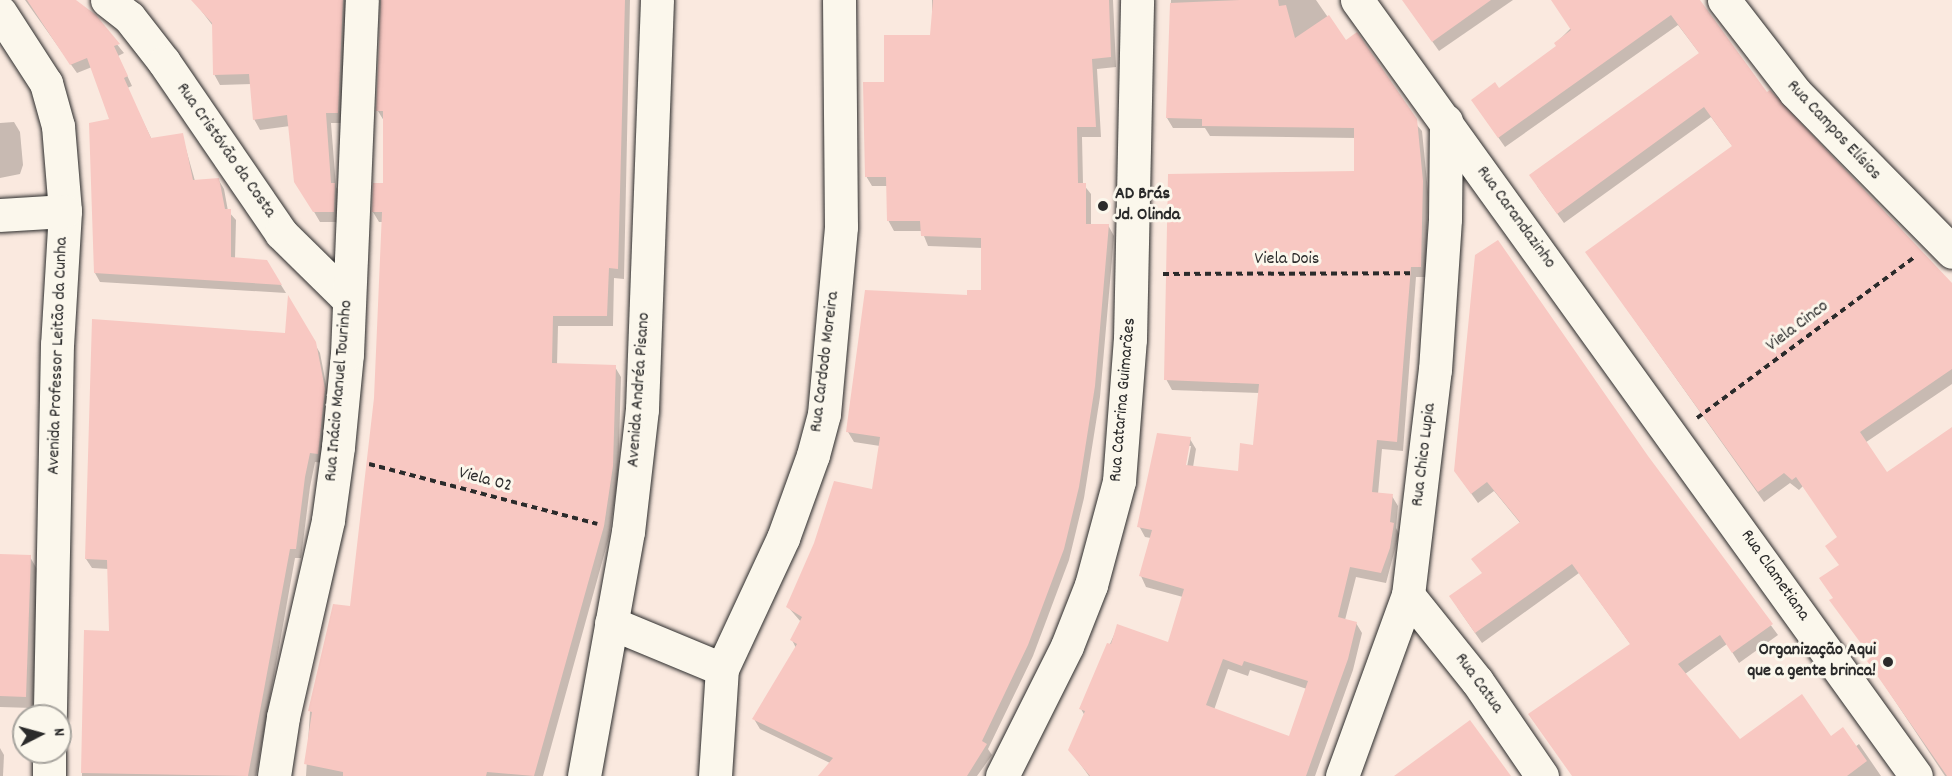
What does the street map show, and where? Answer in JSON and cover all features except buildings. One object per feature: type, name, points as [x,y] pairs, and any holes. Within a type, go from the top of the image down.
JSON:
[{"type":"street","name":"Rua Cristóvão da Costa","points":[[107,0],[129,17],[164,62],[281,232],[348,299]]},
{"type":"street","name":"Rua Inácio Manuel Tourinho","points":[[274,776],[283,717],[328,520],[336,456],[347,354],[362,0]]},
{"type":"street","name":"Avenida Andréa Pisano","points":[[584,776],[628,532],[642,409],[657,0]]},
{"type":"street","name":"Rua Cardodo Moreira","points":[[715,776],[722,669],[783,538],[813,455],[824,414],[841,227],[839,0]]},
{"type":"street","name":"Rua Catarina Guimarães","points":[[1002,776],[1067,646],[1091,585],[1113,504],[1127,400],[1132,274],[1137,0]]},
{"type":"street","name":"Rua Carandazinho","points":[[1357,0],[1673,436]]},
{"type":"street","name":"Rua Campos Elísios","points":[[1724,0],[1795,92],[1945,246]]},
{"type":"street","name":"Avenida Professor Leitão da Cunha","points":[[0,12],[46,83],[58,126],[65,211],[57,344],[50,704]]},
{"type":"street","name":"Rua Chico Lupia","points":[[1342,776],[1408,595],[1435,370],[1442,273],[1446,121]]},
{"type":"street","points":[[0,215],[65,211]]},
{"type":"street","name":"Rua Clametiana","points":[[1673,436],[1916,776]]},
{"type":"street","name":"Rua Catua","points":[[1408,595],[1478,681],[1542,776]]},
{"type":"street","points":[[612,623],[722,669]]},
{"type":"path","name":"Viela Cinco","points":[[1673,436],[1945,246]]},
{"type":"path","name":"Viela Dois","points":[[1132,274],[1442,273]]},
{"type":"path","name":"Viela 02","points":[[336,456],[628,532]]},
{"type":"place","name":"AD Brás Jd. Olinda","points":[[1103,206]]},
{"type":"place","name":"Organização Aqui que a gente brinca!","points":[[1888,662]]}]
